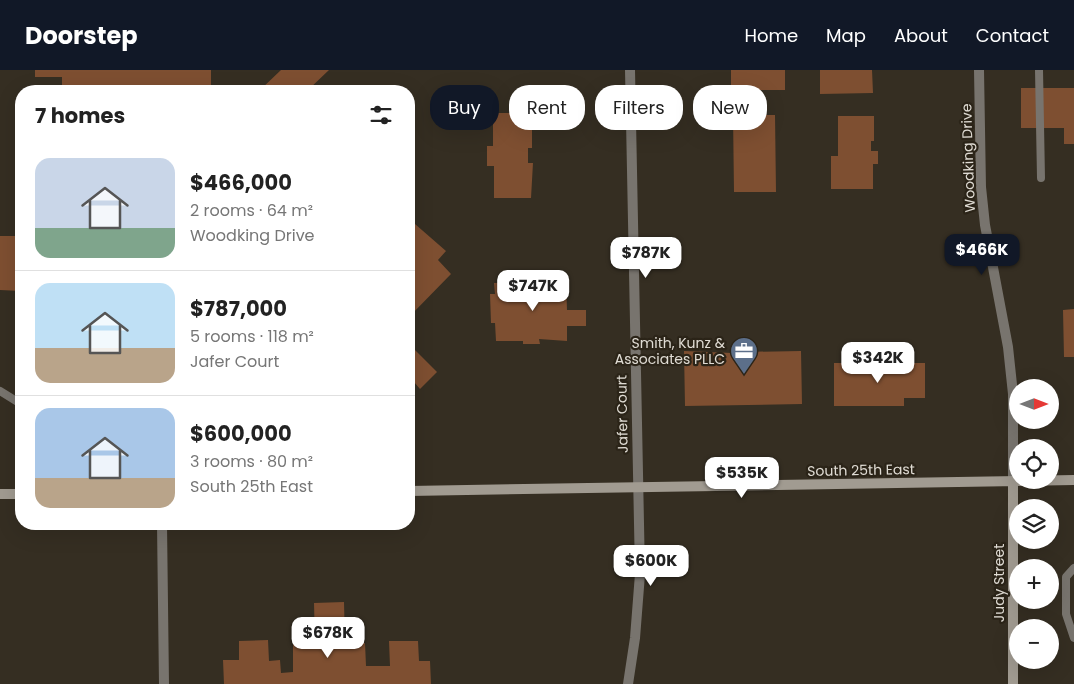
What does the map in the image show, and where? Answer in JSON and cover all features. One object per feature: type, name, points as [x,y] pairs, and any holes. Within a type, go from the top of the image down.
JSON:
[{"type":"main road","name":"South 25th East","points":[[1059,480],[1074,480]]},
{"type":"main road","name":"South 25th East","points":[[415,492],[1009,482]]},
{"type":"main road","name":"Judy Street","points":[[1013,489],[1013,684]]},
{"type":"main road","points":[[0,494],[15,494]]},
{"type":"street","name":"Jafer Court","points":[[628,684],[635,638],[640,574],[630,70]]},
{"type":"street","name":"Woodking Drive","points":[[979,70],[981,187],[985,225],[1008,347],[1013,394],[1013,439]]},
{"type":"street","points":[[162,530],[164,684]]},
{"type":"lane","points":[[1039,70],[1041,178]]},
{"type":"lane","points":[[0,391],[15,400]]},
{"type":"lane","points":[[1074,568],[1066,577],[1066,614],[1074,638]]},
{"type":"building","points":[[35,70],[211,70],[211,85],[62,85],[62,77],[35,77]]},
{"type":"building","points":[[281,70],[329,70],[313,85],[265,85]]},
{"type":"building","points":[[731,70],[785,70],[785,90],[767,90],[767,85],[731,85]]},
{"type":"building","points":[[820,70],[872,70],[873,93],[820,94]]},
{"type":"building","points":[[1021,88],[1074,88],[1074,144],[1064,144],[1064,128],[1021,128]]},
{"type":"building","points":[[499,113],[509,113],[509,130],[532,130],[532,148],[528,148],[528,163],[533,163],[531,198],[494,198],[494,166],[487,166],[487,146],[493,146],[493,130],[499,130]]},
{"type":"building","points":[[767,115],[775,115],[776,192],[734,192],[733,130],[767,130]]},
{"type":"building","points":[[838,116],[874,116],[874,141],[871,141],[871,151],[878,151],[878,164],[873,164],[873,189],[831,189],[831,156],[838,156]]},
{"type":"building","points":[[415,224],[446,251],[438,260],[451,274],[415,311]]},
{"type":"building","points":[[0,236],[15,236],[15,291],[0,290]]},
{"type":"building","points":[[566,281],[567,310],[586,310],[586,326],[567,326],[567,341],[539,339],[540,344],[523,344],[523,341],[496,341],[495,323],[491,323],[490,294],[495,294],[494,283]]},
{"type":"building","points":[[1074,309],[1074,357],[1064,357],[1063,310]]},
{"type":"building","points":[[731,347],[741,347],[741,352],[801,351],[802,404],[685,406],[684,351],[732,353]]},
{"type":"building","points":[[415,350],[437,372],[420,389],[415,383]]},
{"type":"building","points":[[834,363],[925,363],[925,398],[904,398],[904,406],[834,406]]},
{"type":"building","points":[[344,602],[345,643],[365,643],[366,666],[390,666],[389,641],[418,641],[419,661],[430,661],[431,684],[224,684],[223,660],[239,660],[239,641],[268,640],[269,661],[280,660],[281,673],[293,672],[293,644],[315,643],[314,603]]},
{"type":"place","name":"Smith, Kunz & Associates PLLC","points":[[744,375]]}]
